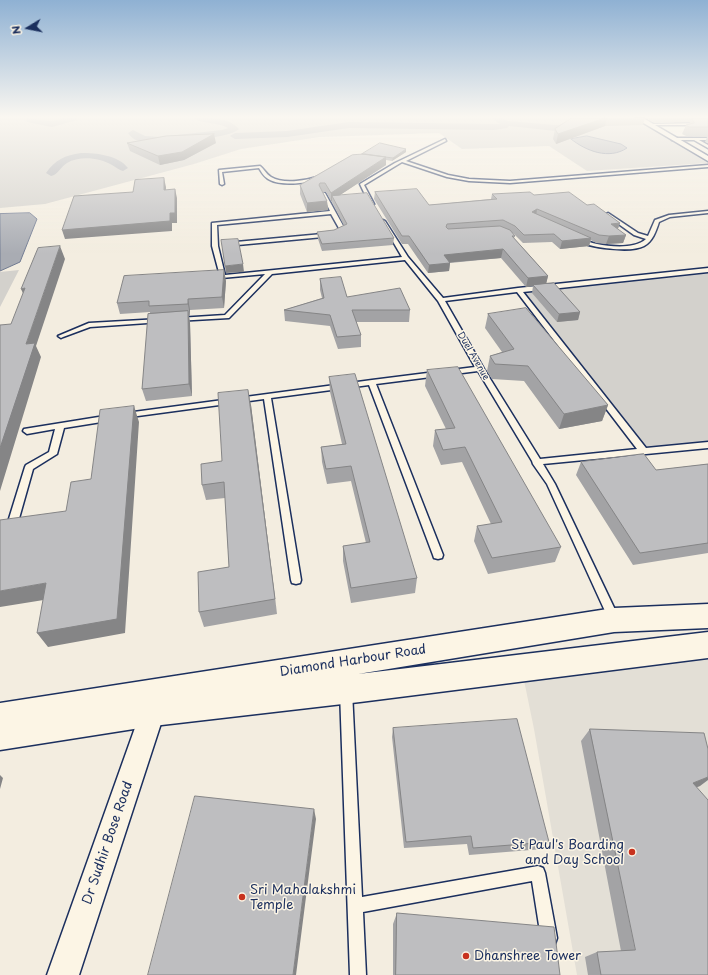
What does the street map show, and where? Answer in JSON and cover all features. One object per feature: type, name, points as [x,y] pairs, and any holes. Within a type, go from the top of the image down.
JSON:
[{"type":"main road","name":"Diamond Harbour Road","points":[[0,718],[614,620],[708,616]]},
{"type":"main road","name":"Diamond Harbour Road","points":[[0,734],[153,711],[346,690],[708,645]]},
{"type":"street","name":"Dr Sudhir Bose Road","points":[[63,975],[153,711]]},
{"type":"lane","points":[[374,206],[362,185],[396,164]]},
{"type":"lane","points":[[410,164],[447,176],[469,180],[510,182],[708,166]]},
{"type":"lane","points":[[222,184],[220,171],[230,169],[260,167],[263,175],[271,181],[279,182],[316,180],[325,175]]},
{"type":"lane","points":[[215,245],[334,234],[343,231],[323,193]]},
{"type":"lane","points":[[223,277],[215,245],[214,224],[332,212]]},
{"type":"lane","points":[[577,239],[596,246],[618,248],[642,245],[650,238],[657,221],[669,216],[708,212]]},
{"type":"lane","points":[[608,214],[636,234],[650,238]]},
{"type":"lane","name":"Duel Avenue","points":[[382,219],[406,258],[441,300],[480,369],[536,462],[551,484],[614,620]]},
{"type":"lane","points":[[208,278],[270,273],[406,258]]},
{"type":"lane","points":[[441,300],[518,290],[708,270]]},
{"type":"lane","points":[[172,321],[227,317],[270,273]]},
{"type":"lane","points":[[551,280],[556,286]]},
{"type":"lane","points":[[518,290],[644,452]]},
{"type":"lane","points":[[61,336],[89,325],[164,321]]},
{"type":"lane","points":[[27,431],[267,396],[480,369]]},
{"type":"lane","points":[[372,382],[438,555]]},
{"type":"lane","points":[[267,396],[296,580]]},
{"type":"lane","points":[[27,520],[10,523],[29,466],[53,454],[60,426]]},
{"type":"lane","points":[[536,462],[708,445]]},
{"type":"lane","points":[[346,690],[358,975]]},
{"type":"lane","points":[[354,906],[538,873],[551,951]]},
{"type":"shaded area","points":[[0,164],[196,164],[45,204],[0,208]]},
{"type":"shaded area","points":[[576,164],[700,164],[587,171]]},
{"type":"shaded area","points":[[30,213],[37,219],[20,262],[0,271],[0,214]]},
{"type":"shaded area","points":[[19,270],[0,307],[0,272]]},
{"type":"shaded area","points":[[708,272],[708,442],[646,449],[521,291]]},
{"type":"shaded area","name":"St Paul's Boarding and Day School","points":[[708,644],[708,975],[577,975],[534,729],[519,656]]},
{"type":"building","points":[[337,164],[376,164],[331,193],[325,183],[320,183],[319,185],[327,201],[307,203],[300,185]]},
{"type":"building","points":[[164,178],[164,190],[175,189],[175,213],[170,213],[170,221],[62,230],[74,196],[133,192],[135,180]]},
{"type":"building","points":[[417,189],[429,205],[497,199],[492,194],[530,192],[534,195],[569,192],[587,205],[594,204],[620,223],[611,224],[626,235],[599,235],[537,209],[532,212],[591,238],[562,241],[554,234],[524,235],[515,226],[503,220],[447,224],[446,227],[448,229],[500,226],[510,230],[515,236],[512,236],[548,276],[528,278],[503,249],[444,255],[450,263],[429,265],[409,236],[402,236],[375,192]]},
{"type":"building","points":[[367,193],[394,238],[322,244],[317,232],[334,230],[347,224],[332,196]]},
{"type":"building","points":[[238,239],[243,264],[225,266],[221,240]]},
{"type":"building","points":[[60,246],[26,344],[35,343],[0,448],[0,325],[11,324],[25,288],[21,289],[38,248]]},
{"type":"building","points":[[224,270],[222,297],[188,299],[188,304],[149,306],[149,301],[117,303],[124,276]]},
{"type":"building","points":[[341,277],[347,297],[400,288],[410,310],[352,310],[361,335],[337,337],[330,315],[284,310],[324,298],[320,279]]},
{"type":"building","points":[[554,283],[580,312],[559,314],[533,285]]},
{"type":"building","points":[[526,308],[608,405],[564,414],[528,366],[495,364],[490,356],[514,349],[488,314]]},
{"type":"building","points":[[188,311],[189,384],[142,389],[148,314]]},
{"type":"building","points":[[458,367],[561,547],[492,558],[477,526],[502,522],[465,447],[443,450],[435,430],[455,428],[427,370]]},
{"type":"building","points":[[355,374],[417,578],[351,588],[343,546],[370,542],[351,466],[326,469],[321,447],[346,444],[329,377]]},
{"type":"building","points":[[248,390],[275,599],[199,612],[198,572],[229,567],[224,482],[202,485],[201,464],[222,461],[218,393]]},
{"type":"building","points":[[134,406],[117,619],[37,633],[46,583],[0,591],[0,520],[66,511],[71,482],[91,479],[100,410]]},
{"type":"building","points":[[644,454],[656,470],[708,464],[708,543],[640,553],[581,462]]},
{"type":"building","points":[[517,719],[549,842],[473,848],[471,836],[406,842],[393,728]]},
{"type":"building","points":[[590,729],[704,733],[708,749],[708,777],[693,783],[708,800],[708,975],[601,975],[597,952],[635,950]]},
{"type":"building","name":"Sri Mahalakshmi Temple","points":[[195,796],[314,809],[293,975],[148,975]]},
{"type":"building","name":"Dhanshree Tower","points":[[397,913],[554,927],[560,975],[396,975]]},
{"type":"waterway","points":[[51,173],[59,164]]},
{"type":"waterway","points":[[118,164],[123,168]]},
{"type":"place","name":"St Paul's Boarding and Day School","points":[[632,852]]},
{"type":"place","name":"Sri Mahalakshmi Temple","points":[[242,897]]},
{"type":"place","name":"Dhanshree Tower","points":[[466,956]]}]
